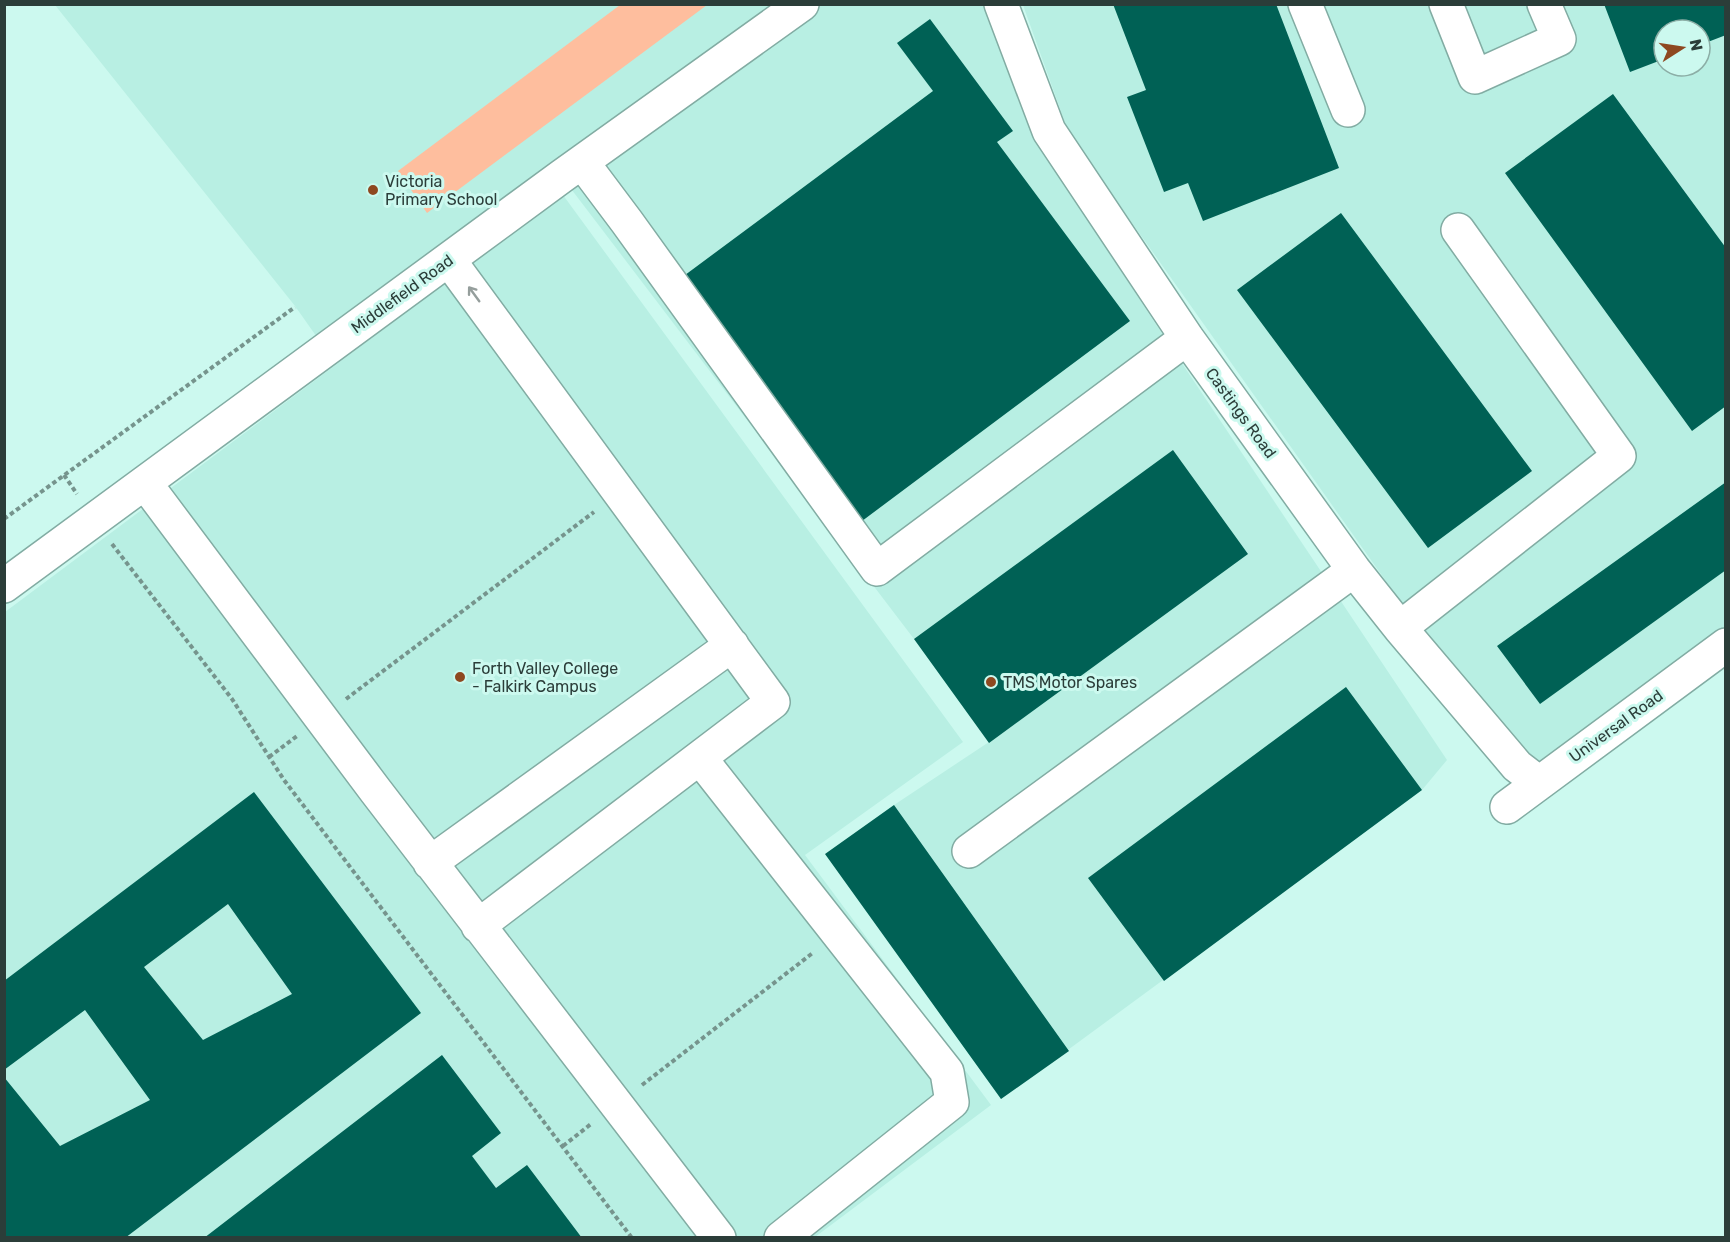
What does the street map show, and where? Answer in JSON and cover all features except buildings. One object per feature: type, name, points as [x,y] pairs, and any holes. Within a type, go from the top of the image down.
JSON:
[{"type":"street","name":"Middlefield Road","points":[[4,586],[582,162],[802,4]]},
{"type":"street","name":"Castings Road","points":[[1001,4],[1049,131],[1186,338],[1354,570],[1400,628],[1517,766],[1539,783]]},
{"type":"street","points":[[1305,4],[1348,110]]},
{"type":"street","points":[[1446,4],[1475,77],[1559,39],[1544,4]]},
{"type":"street","points":[[582,162],[877,568],[1186,338]]},
{"type":"street","points":[[1400,628],[1619,456],[1458,230]]},
{"type":"street","points":[[449,260],[773,702],[478,926]]},
{"type":"street","points":[[145,483],[430,863],[719,1238]]},
{"type":"street","points":[[969,851],[1354,570]]},
{"type":"street","points":[[430,863],[732,645]]},
{"type":"street","name":"Universal Road","points":[[1507,807],[1725,645]]},
{"type":"street","points":[[700,758],[946,1072],[952,1102],[781,1238]]},
{"type":"path","points":[[4,519],[295,306]]},
{"type":"path","points":[[64,475],[94,520],[232,699],[284,780],[632,1238]]},
{"type":"path","points":[[269,757],[620,493]]},
{"type":"path","points":[[562,1146],[838,933]]},
{"type":"shaded area","points":[[55,5],[802,5],[586,160],[821,5],[983,5],[1037,141],[1153,320],[1447,760],[1422,790],[1001,1099],[826,854],[894,805],[989,742],[914,639],[562,177],[326,350],[295,306]]},
{"type":"shaded area","points":[[620,5],[707,5],[427,213],[398,171]]},
{"type":"shaded area","points":[[1023,5],[1725,5],[1725,644],[1539,783],[1517,766],[1069,134]]},
{"type":"shaded area","name":"Forth Valley College - Falkirk Campus","points":[[563,195],[963,742],[805,855],[991,1105],[815,1237],[5,1238],[5,612]]},
{"type":"place","name":"Victoria Primary School","points":[[373,190]]},
{"type":"place","name":"Forth Valley College - Falkirk Campus","points":[[460,677]]},
{"type":"place","name":"TMS Motor Spares","points":[[991,682]]}]
